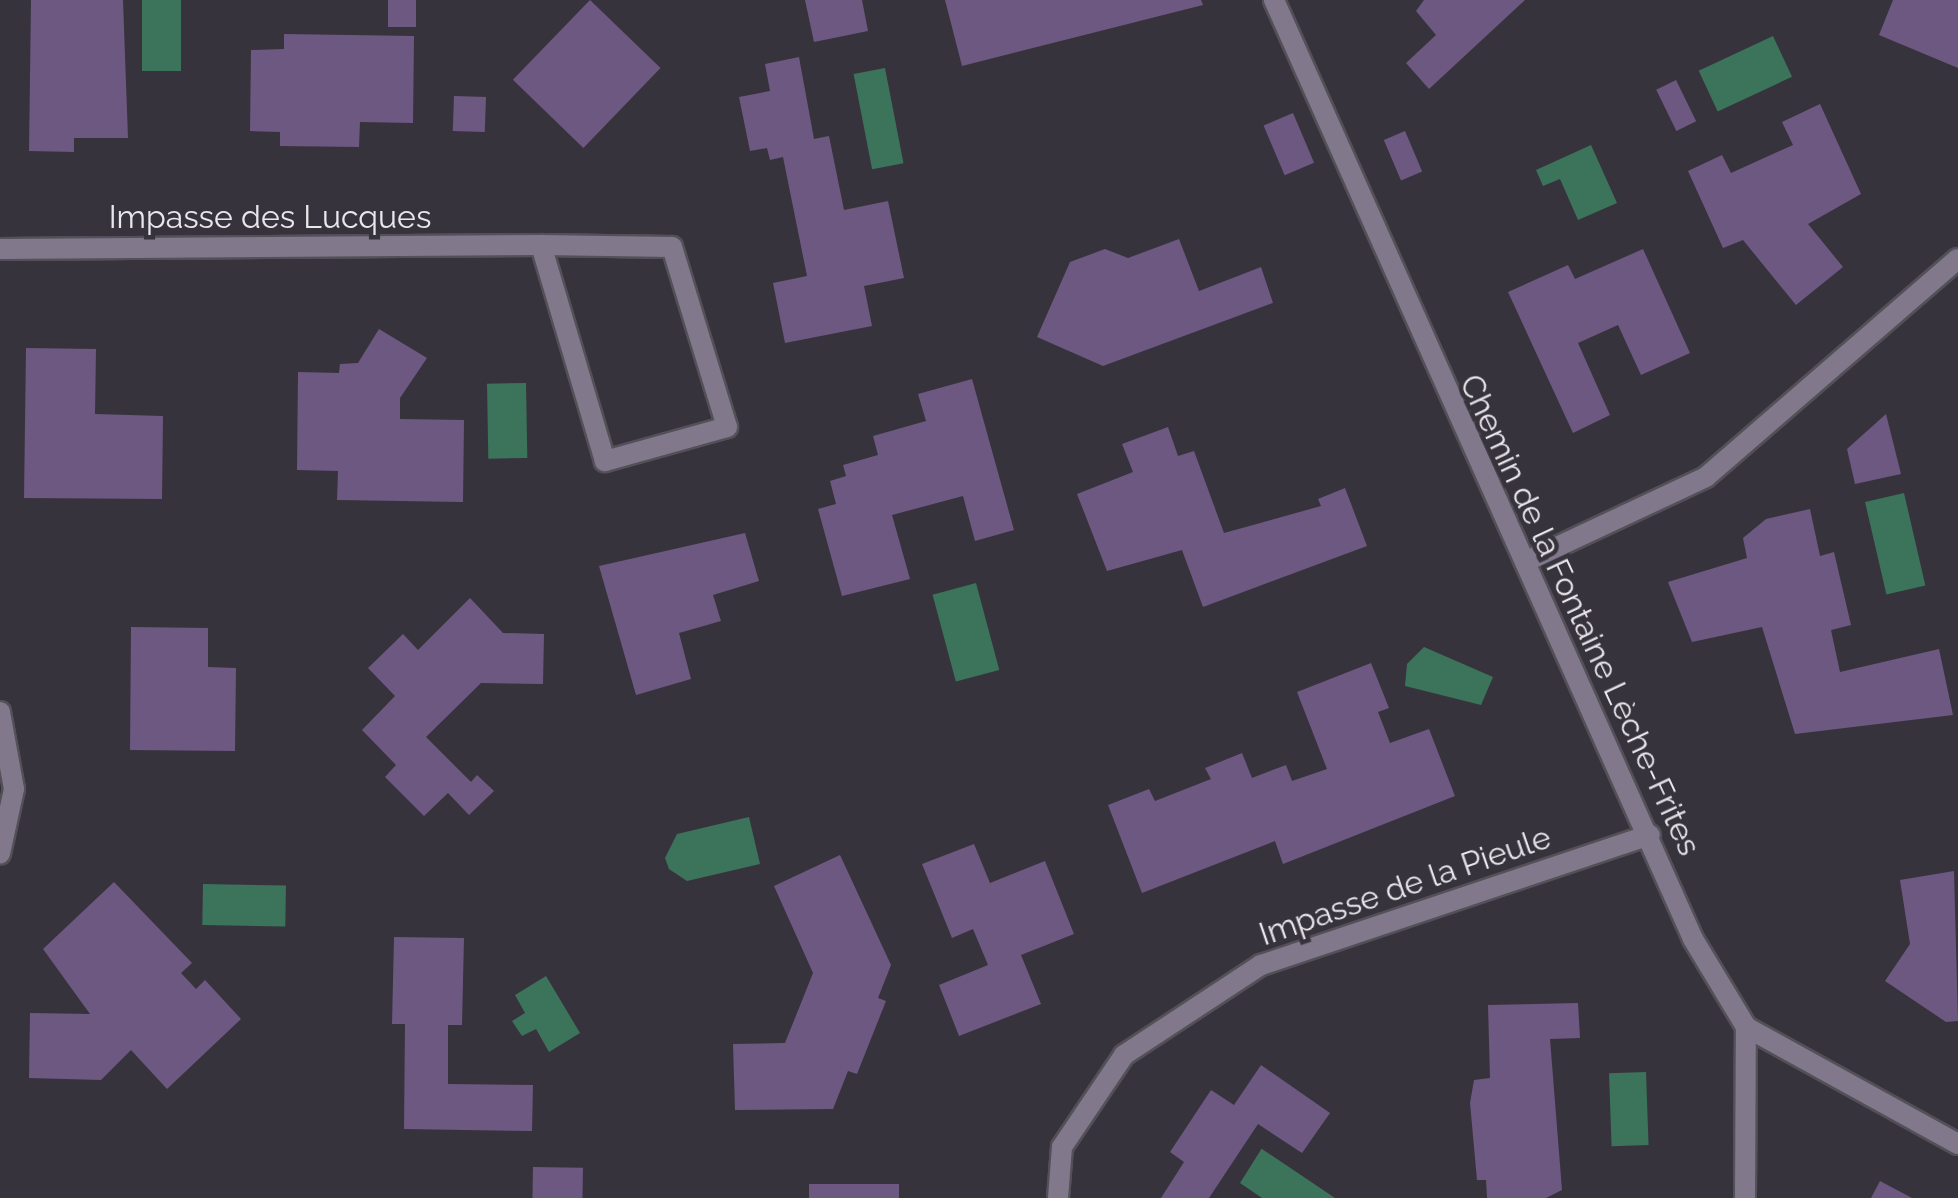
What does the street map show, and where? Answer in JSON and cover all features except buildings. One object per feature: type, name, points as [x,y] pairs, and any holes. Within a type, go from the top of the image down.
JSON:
[{"type":"street","name":"Chemin de la Fontaine Lèche-Frites","points":[[1274,0],[1466,444],[1529,560],[1693,940],[1746,1027],[1958,1144]]},
{"type":"street","name":"Impasse des Lucques","points":[[0,249],[541,245],[672,247],[727,427],[606,461],[541,245]]},
{"type":"street","points":[[1529,560],[1706,477],[1958,260]]},
{"type":"street","points":[[0,712],[14,790],[0,854]]},
{"type":"street","name":"Impasse de la Pieule","points":[[1058,1198],[1062,1147],[1124,1055],[1261,965],[1650,836]]},
{"type":"street","points":[[1746,1027],[1746,1198]]},
{"type":"shaded area","points":[[142,0],[181,0],[181,71],[142,71]]},
{"type":"shaded area","points":[[1773,36],[1792,77],[1718,111],[1699,71]]},
{"type":"shaded area","points":[[885,68],[904,163],[872,169],[854,74]]},
{"type":"shaded area","points":[[1591,145],[1617,203],[1578,220],[1560,179],[1543,186],[1536,170]]},
{"type":"shaded area","points":[[526,383],[527,458],[488,459],[487,384]]},
{"type":"shaded area","points":[[1904,493],[1925,586],[1886,595],[1865,502]]},
{"type":"shaded area","points":[[976,583],[999,670],[956,682],[933,595]]},
{"type":"shaded area","points":[[1424,647],[1493,677],[1481,705],[1405,686],[1407,664]]},
{"type":"shaded area","points":[[749,817],[760,864],[687,881],[669,869],[665,858],[677,834]]},
{"type":"shaded area","points":[[203,884],[286,885],[285,926],[202,925]]},
{"type":"shaded area","points":[[546,976],[580,1033],[549,1052],[536,1029],[522,1036],[512,1021],[525,1013],[515,995]]},
{"type":"shaded area","points":[[1646,1072],[1649,1145],[1612,1146],[1609,1073]]},
{"type":"shaded area","points":[[1262,1148],[1335,1198],[1262,1198],[1240,1183]]}]
